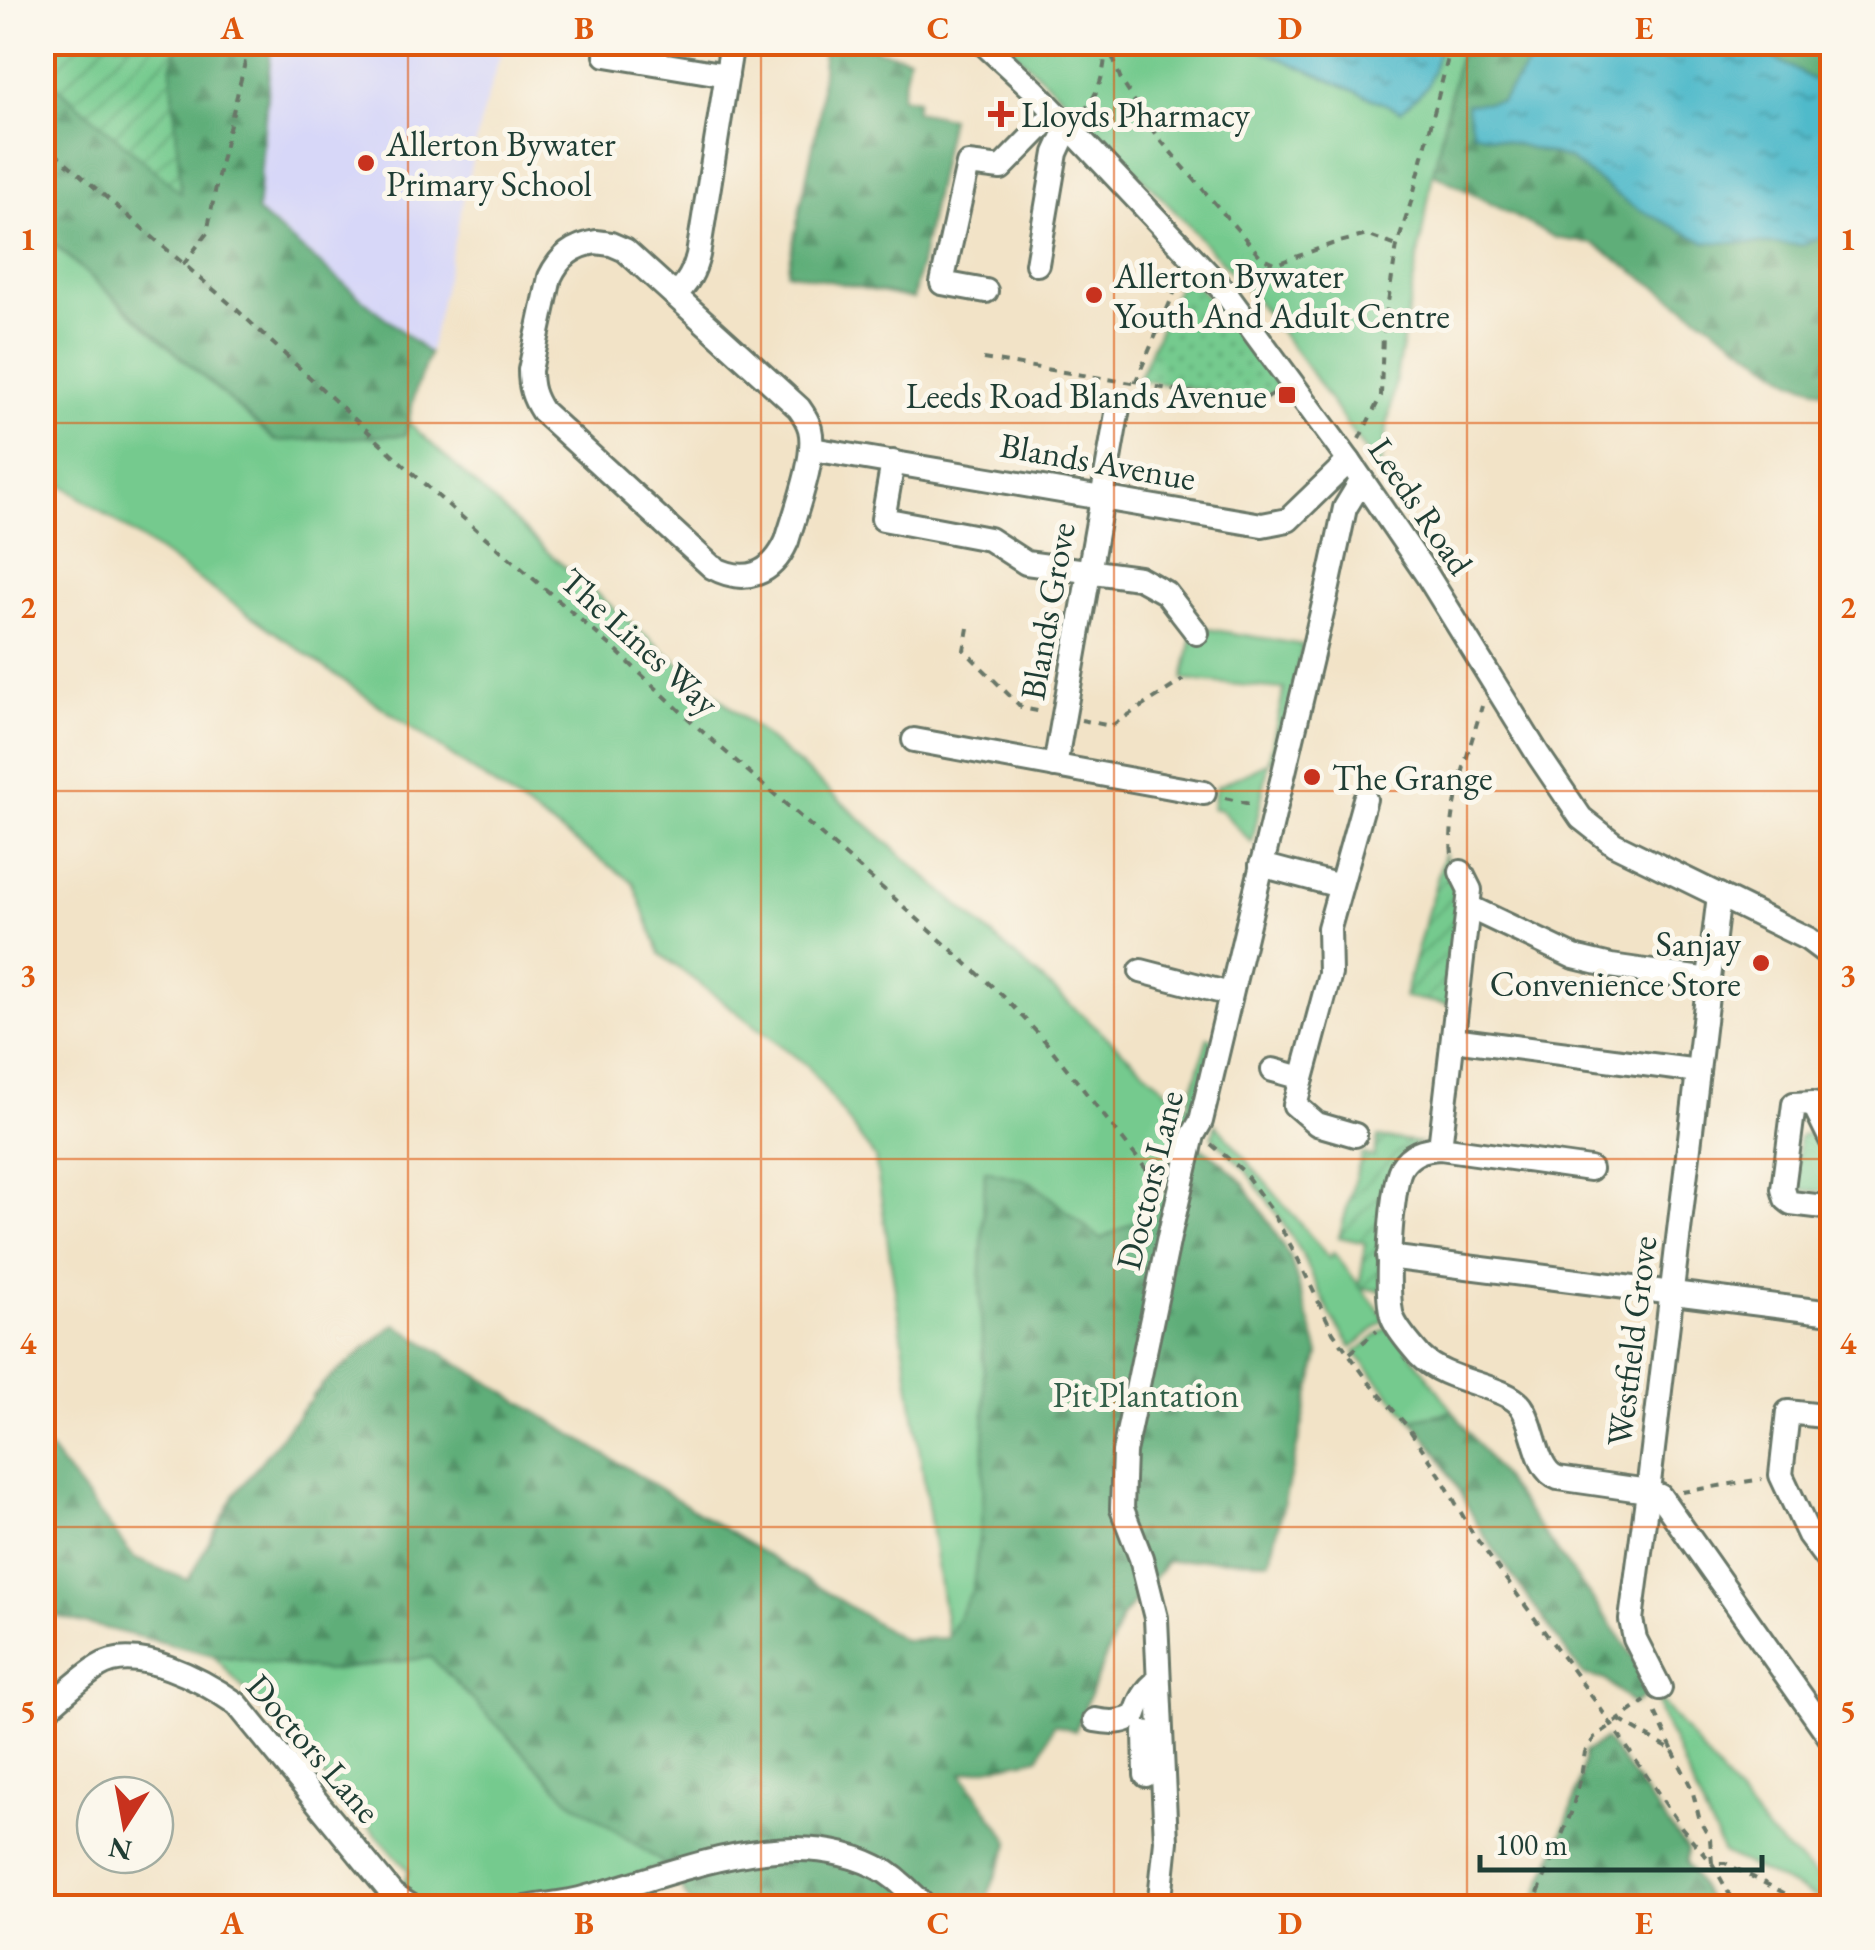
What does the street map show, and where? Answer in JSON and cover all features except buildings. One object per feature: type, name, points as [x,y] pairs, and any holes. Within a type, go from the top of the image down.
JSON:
[{"type":"street","points":[[675,295],[686,284],[698,255],[732,42]]},
{"type":"street","name":"Leeds Road","points":[[982,42],[1034,90],[1224,291],[1427,575],[1581,818],[1614,844],[1808,939],[1832,957]]},
{"type":"street","points":[[606,54],[726,75]]},
{"type":"street","points":[[1037,264],[1061,120]]},
{"type":"street","points":[[986,291],[942,283],[968,164],[1001,168],[1061,120]]},
{"type":"street","points":[[596,242],[611,244],[625,250],[675,295],[799,408],[810,431],[812,449],[788,540],[771,566],[757,574],[726,574],[712,566],[542,411],[534,399],[530,370],[550,278],[568,252],[596,242]]},
{"type":"street","name":"Blands Grove","points":[[1055,766],[1118,408]]},
{"type":"street","name":"Blands Avenue","points":[[812,449],[1262,525],[1288,520],[1355,470]]},
{"type":"street","points":[[893,462],[883,519],[989,539],[1026,563],[1138,578],[1166,593],[1197,633]]},
{"type":"street","name":"Doctors Lane","points":[[1159,1908],[1166,1840],[1156,1618],[1122,1509],[1124,1452],[1185,1168],[1200,1120],[1355,470]]},
{"type":"street","points":[[914,740],[1204,793]]},
{"type":"street","points":[[1355,1135],[1317,1124],[1295,1105],[1330,974],[1329,928],[1365,799]]},
{"type":"street","points":[[1261,865],[1340,886]]},
{"type":"street","points":[[1440,1148],[1470,890],[1461,872]]},
{"type":"street","name":"Westfield Grove","points":[[1718,895],[1671,1294],[1654,1494],[1831,1738]]},
{"type":"street","points":[[1468,907],[1574,957],[1708,980]]},
{"type":"street","points":[[1140,971],[1230,994]]},
{"type":"street","points":[[1453,1038],[1698,1070]]},
{"type":"street","points":[[1273,1070],[1302,1078]]},
{"type":"street","points":[[1832,1142],[1813,1103],[1794,1104],[1786,1199],[1832,1208]]},
{"type":"street","points":[[1590,1170],[1440,1148],[1423,1150],[1409,1158],[1399,1172],[1388,1257],[1392,1319],[1422,1358],[1445,1373],[1496,1390],[1520,1404],[1549,1474],[1654,1494],[1631,1620],[1635,1639],[1660,1688]]},
{"type":"street","points":[[1388,1257],[1832,1313]]},
{"type":"street","points":[[1832,1418],[1788,1412],[1781,1476],[1810,1535],[1832,1566]]},
{"type":"street","name":"Doctors Lane","points":[[42,1713],[97,1668],[125,1658],[140,1658],[216,1689],[238,1704],[393,1894],[414,1908]]},
{"type":"street","points":[[1146,1775],[1146,1734],[1136,1716],[1141,1698],[1158,1681]]},
{"type":"street","points":[[1095,1720],[1107,1723],[1136,1716]]},
{"type":"street","points":[[526,1908],[583,1898],[699,1864],[785,1849],[809,1849],[866,1862],[897,1880],[926,1908]]},
{"type":"path","points":[[183,265],[207,233],[250,42]]},
{"type":"path","points":[[1061,120],[1085,110],[1098,92],[1107,42]]},
{"type":"path","points":[[1107,42],[1121,80],[1156,135],[1262,258],[1276,264],[1368,234],[1397,246]]},
{"type":"path","points":[[1355,470],[1381,396],[1383,333],[1397,246],[1452,42]]},
{"type":"path","name":"The Lines Way","points":[[42,142],[236,309],[432,492],[1004,997],[1045,1041],[1146,1169],[1160,1180],[1185,1168]]},
{"type":"path","points":[[1135,383],[1190,256]]},
{"type":"path","points":[[983,359],[1244,401],[1261,402],[1291,382]]},
{"type":"path","points":[[1461,872],[1450,850],[1451,831],[1464,766],[1491,678]]},
{"type":"path","points":[[1204,793],[1274,809]]},
{"type":"path","points":[[1193,1135],[1212,1145],[1243,1172],[1272,1210],[1333,1332],[1406,1426],[1440,1475],[1473,1534],[1612,1724],[1682,1828],[1712,1863],[1737,1908]]},
{"type":"path","points":[[1350,1352],[1392,1319]]},
{"type":"path","points":[[1654,1494],[1781,1476]]},
{"type":"path","points":[[1532,1908],[1571,1812],[1584,1752],[1595,1737],[1649,1698],[1692,1789],[1700,1821],[1710,1840],[1712,1863]]},
{"type":"path","points":[[1619,1720],[1673,1751]]},
{"type":"path","points":[[1712,1863],[1725,1862],[1819,1908]]},
{"type":"path","points":[[1768,1908],[1790,1896]]},
{"type":"shaded area","name":"Allerton Bywater Primary School","points":[[274,43],[504,43],[482,115],[429,354],[257,212]]},
{"type":"green space","points":[[43,42],[178,43],[171,67],[181,193],[43,74]]},
{"type":"green space","points":[[178,43],[274,43],[257,212],[429,354],[405,435],[276,441],[43,234],[42,74],[181,192],[171,67]]},
{"type":"green space","points":[[824,43],[877,43],[876,50],[909,57],[901,97],[917,100],[915,111],[950,118],[913,299],[787,272],[819,117]]},
{"type":"green space","points":[[1005,43],[1462,43],[1433,173],[1379,472],[1260,305],[1084,117]]},
{"type":"green space","points":[[1462,43],[1541,43],[1474,132],[1569,159],[1631,205],[1803,245],[1832,231],[1832,393],[1794,381],[1594,244],[1556,238],[1433,173]]},
{"type":"green space","points":[[1747,43],[1832,43],[1832,107],[1821,84]]},
{"type":"green space","points":[[42,234],[275,441],[407,421],[553,557],[819,782],[1187,1108],[1208,1037],[1215,1041],[1190,1134],[1158,1187],[1172,1201],[1101,1240],[1031,1182],[985,1170],[980,1294],[985,1403],[983,1506],[973,1589],[948,1638],[875,1158],[808,1066],[660,954],[633,882],[43,471]]},
{"type":"green space","points":[[1186,274],[1280,387],[1261,399],[1138,380]]},
{"type":"green space","points":[[1202,628],[1303,645],[1277,761],[1269,759],[1284,689],[1183,680],[1192,637]]},
{"type":"green space","points":[[1269,762],[1252,843],[1221,810],[1212,808],[1216,787]]},
{"type":"green space","points":[[1444,854],[1462,894],[1449,1005],[1404,997]]},
{"type":"green space","points":[[1216,1124],[1330,1259],[1333,1252],[1386,1319],[1352,1348],[1275,1211],[1244,1168],[1212,1137]]},
{"type":"green space","points":[[1804,1134],[1820,1141],[1830,1156],[1833,1175],[1829,1192],[1804,1190],[1795,1183],[1799,1138]]},
{"type":"green space","points":[[1378,1137],[1420,1143],[1404,1152],[1385,1292],[1359,1287],[1366,1243],[1339,1237],[1362,1154],[1374,1157]]},
{"type":"green space","name":"Pit Plantation","points":[[1199,1146],[1244,1184],[1272,1227],[1291,1260],[1319,1354],[1270,1561],[1167,1562],[1122,1617],[1075,1731],[1054,1724],[1039,1758],[962,1773],[1010,1842],[983,1907],[693,1907],[666,1865],[569,1799],[431,1657],[327,1671],[213,1655],[43,1613],[42,1440],[135,1559],[188,1580],[236,1493],[322,1385],[395,1324],[903,1640],[947,1638],[973,1589],[983,1506],[985,1403],[980,1294],[985,1170],[1031,1182],[1101,1239],[1172,1201]]},
{"type":"green space","points":[[1390,1325],[1453,1411],[1412,1420],[1355,1353]]},
{"type":"green space","points":[[1453,1411],[1621,1638],[1654,1691],[1633,1705],[1605,1680],[1583,1675],[1483,1534],[1437,1452],[1412,1420]]},
{"type":"green space","points":[[213,1655],[327,1671],[431,1657],[569,1799],[666,1865],[584,1891],[475,1907],[451,1907],[415,1898],[400,1891],[409,1871]]},
{"type":"green space","points":[[1660,1700],[1771,1836],[1821,1881],[1828,1877],[1832,1880],[1832,1905],[1723,1853],[1660,1713]]},
{"type":"green space","points":[[1605,1739],[1687,1850],[1686,1862],[1712,1907],[1532,1907],[1570,1812],[1585,1752]]},
{"type":"water","points":[[1245,43],[1441,43],[1428,86],[1401,111]]},
{"type":"water","points":[[1541,43],[1747,43],[1821,84],[1832,107],[1832,231],[1804,245],[1705,242],[1631,205],[1569,159],[1473,132],[1466,104],[1501,101]]},
{"type":"place","name":"Lloyds Pharmacy","points":[[1001,114]]},
{"type":"place","name":"Allerton Bywater Primary School","points":[[366,163]]},
{"type":"place","name":"Allerton Bywater Youth And Adult Centre","points":[[1094,295]]},
{"type":"place","name":"Leeds Road Blands Avenue","points":[[1287,395]]},
{"type":"place","name":"The Grange","points":[[1312,777]]},
{"type":"place","name":"Sanjay Convenience Store","points":[[1761,963]]}]
